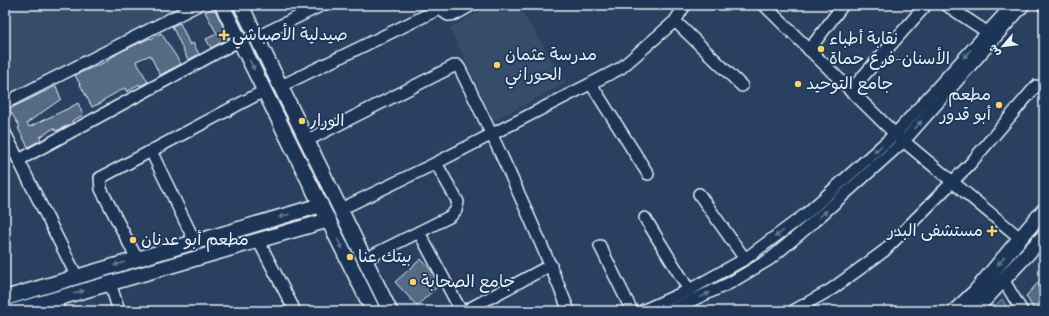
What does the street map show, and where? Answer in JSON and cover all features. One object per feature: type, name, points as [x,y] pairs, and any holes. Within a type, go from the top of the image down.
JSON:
[{"type":"main road","points":[[373,311],[225,11],[242,6],[390,311]]},
{"type":"main road","points":[[312,186],[326,178]]},
{"type":"main road","points":[[5,298],[321,205]]},
{"type":"main road","points":[[954,311],[974,292],[1044,210]]},
{"type":"main road","points":[[14,311],[58,305],[110,283],[329,220]]},
{"type":"main road","points":[[974,311],[1044,236]]},
{"type":"main road","points":[[364,292],[377,284]]},
{"type":"street","points":[[5,103],[198,5]]},
{"type":"street","points":[[258,37],[322,5]]},
{"type":"street","points":[[282,86],[438,7],[448,15],[456,14],[472,5]]},
{"type":"street","points":[[341,209],[436,164],[621,68],[675,21],[685,5]]},
{"type":"street","points":[[809,50],[842,5]]},
{"type":"street","points":[[850,91],[926,5]]},
{"type":"street","points":[[946,5],[987,32]]},
{"type":"street","points":[[642,311],[689,290],[745,259],[808,213],[895,134],[1012,5]]},
{"type":"street","points":[[670,311],[730,283],[770,259],[904,141],[1024,5]]},
{"type":"street","points":[[767,6],[809,50],[895,134],[1020,238]]},
{"type":"street","points":[[675,21],[742,86]]},
{"type":"street","points":[[18,160],[240,40]]},
{"type":"street","points":[[308,140],[457,65],[492,135],[551,265],[568,311]]},
{"type":"street","points":[[591,84],[648,174]]},
{"type":"street","points":[[794,311],[832,289],[884,251],[970,164],[1036,86]]},
{"type":"street","points":[[137,259],[101,189],[100,178],[264,91]]},
{"type":"street","points":[[5,133],[77,277]]},
{"type":"street","points":[[151,151],[195,242]]},
{"type":"street","points":[[365,259],[451,216],[456,210],[458,202],[436,164]]},
{"type":"street","points":[[699,194],[745,259]]},
{"type":"street","points":[[645,218],[689,290]]},
{"type":"street","points":[[419,232],[461,311]]},
{"type":"street","points":[[258,240],[294,311]]},
{"type":"street","points":[[600,246],[632,311]]},
{"type":"street","points":[[471,310],[551,265]]},
{"type":"street","points":[[1004,280],[1022,311]]},
{"type":"street","points":[[110,283],[119,311]]},
{"type":"shaded area","points":[[5,5],[174,5],[176,9],[5,96]]},
{"type":"shaded area","points":[[492,5],[518,5],[566,83],[494,121],[450,28]]},
{"type":"green space","points":[[1002,299],[1009,311],[990,311]]},
{"type":"building","points":[[214,8],[229,38],[211,48],[206,39],[217,34],[205,12]]},
{"type":"building","points":[[180,23],[190,45],[193,43],[199,54],[188,60],[172,26]]},
{"type":"building","points":[[161,33],[181,64],[160,75],[150,55],[136,61],[148,82],[140,86],[139,84],[127,92],[125,88],[92,107],[75,75],[110,60],[109,59],[120,52],[150,38],[151,39]]},
{"type":"building","points":[[56,86],[61,99],[27,123],[29,127],[78,103],[83,115],[72,121],[73,123],[56,131],[54,128],[40,137],[41,140],[28,147],[18,128],[20,127],[9,109]]},
{"type":"building","points":[[421,259],[432,271],[439,285],[417,306],[395,282]]},
{"type":"building","points":[[1044,276],[1044,311],[1035,311],[1026,296]]},
{"type":"place","name":"صيدلية الأصباشي","points":[[224,35]]},
{"type":"place","name":"نقابة أطباء الأسنان-فرع حماة","points":[[821,49]]},
{"type":"place","name":"مدرسة عثمان الحوراني","points":[[497,65]]},
{"type":"place","name":"جامع التوحيد","points":[[798,84]]},
{"type":"place","name":"مطعم أبو قدور","points":[[999,105]]},
{"type":"place","name":"الورار","points":[[302,121]]},
{"type":"place","name":"مستشفى البدر","points":[[992,231]]},
{"type":"place","name":"مطعم أبو عدنان","points":[[133,240]]},
{"type":"place","name":"بيتك عنا","points":[[350,257]]},
{"type":"place","name":"جامع الصحابة","points":[[413,282]]}]
